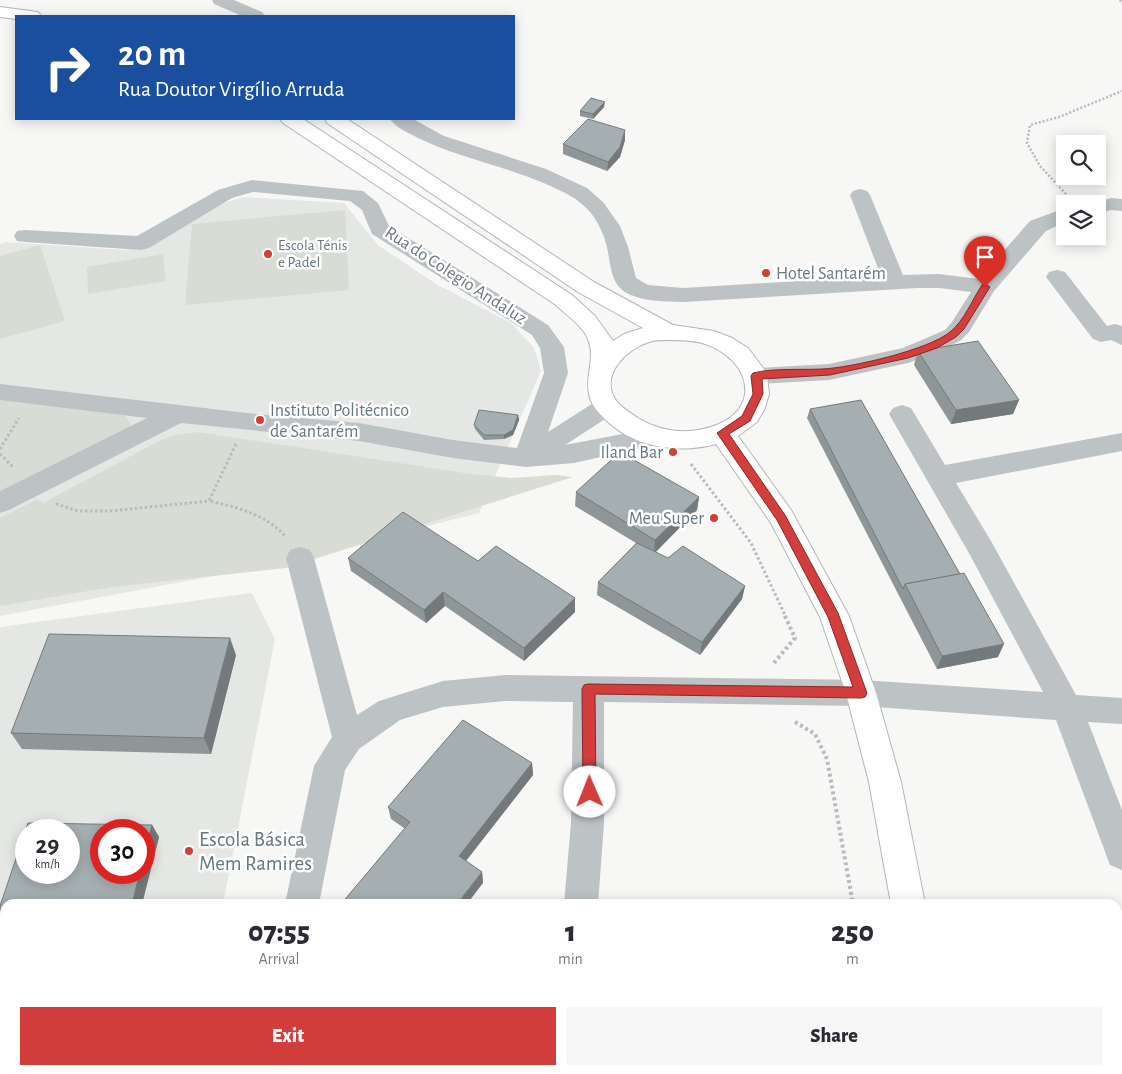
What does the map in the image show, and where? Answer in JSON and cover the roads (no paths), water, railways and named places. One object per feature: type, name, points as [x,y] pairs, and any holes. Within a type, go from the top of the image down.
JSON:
[{"type":"main road","points":[[0,12],[24,15]]},
{"type":"main road","points":[[0,26],[15,28]]},
{"type":"main road","points":[[292,120],[564,300],[587,321],[601,340],[603,364],[598,385],[604,403],[628,426],[654,437],[696,440],[722,433],[746,418],[758,394],[756,376],[745,358],[728,346],[705,336],[668,332],[642,336],[617,348],[603,364]]},
{"type":"main road","points":[[336,120],[586,287],[668,332]]},
{"type":"main road","points":[[722,433],[781,518],[834,616],[861,693],[885,782],[907,899]]},
{"type":"street","points":[[220,0],[254,15]]},
{"type":"street","points":[[401,120],[413,128],[447,144],[543,175],[591,201],[614,234],[621,268],[628,283],[640,290],[660,294],[683,295],[939,281],[985,287]]},
{"type":"street","name":"Rua do Colegio Andaluz","points":[[25,236],[140,243],[225,194],[252,186],[356,194],[371,207],[380,228],[540,330],[552,347],[556,373],[526,458]]},
{"type":"street","points":[[860,195],[895,282]]},
{"type":"street","points":[[1106,205],[1122,205]]},
{"type":"street","points":[[756,376],[830,372],[908,355],[934,345],[952,335],[961,327],[985,287],[1038,226],[1056,213]]},
{"type":"street","points":[[1058,277],[1101,334],[1115,332],[1122,337]]},
{"type":"street","points":[[0,392],[247,422],[359,432],[526,458],[574,454],[654,437]]},
{"type":"street","points":[[526,458],[607,406]]},
{"type":"street","points":[[0,503],[179,413]]},
{"type":"street","points":[[902,414],[981,549],[1066,708],[1122,854]]},
{"type":"street","points":[[939,476],[1122,442]]},
{"type":"street","points":[[300,558],[348,739]]},
{"type":"street","points":[[303,899],[330,766],[348,739],[390,710],[442,694],[505,688],[861,693],[1122,711]]},
{"type":"street","points":[[582,899],[586,863],[590,792],[588,689]]},
{"type":"place","name":"Escola Ténis e Padel","points":[[268,254]]},
{"type":"place","name":"Hotel Santarém","points":[[766,273]]},
{"type":"place","name":"Instituto Politécnico de Santarém","points":[[260,420]]},
{"type":"place","name":"Iland Bar","points":[[673,452]]},
{"type":"place","name":"Meu Super","points":[[714,518]]},
{"type":"place","name":"Escola Básica Mem Ramires","points":[[189,851]]}]
